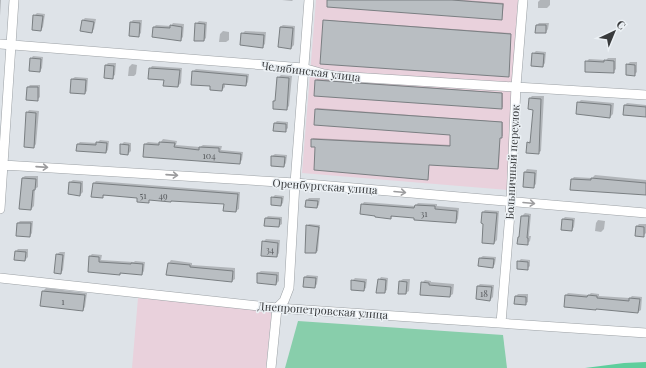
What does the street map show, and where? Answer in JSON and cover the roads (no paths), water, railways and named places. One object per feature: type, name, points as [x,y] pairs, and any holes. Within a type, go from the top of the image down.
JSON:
[{"type":"street","points":[[0,209],[14,0]]},
{"type":"street","points":[[271,368],[276,308],[284,301],[289,288],[295,183],[309,0]]},
{"type":"street","name":"Больничный переулок","points":[[501,323],[523,0]]},
{"type":"street","name":"Челябинская улица","points":[[0,44],[303,68],[336,76],[646,95]]},
{"type":"street","name":"Оренбургская улица","points":[[4,165],[295,183],[646,213]]},
{"type":"street","name":"Днепропетровская улица","points":[[0,278],[276,308],[646,333]]}]
